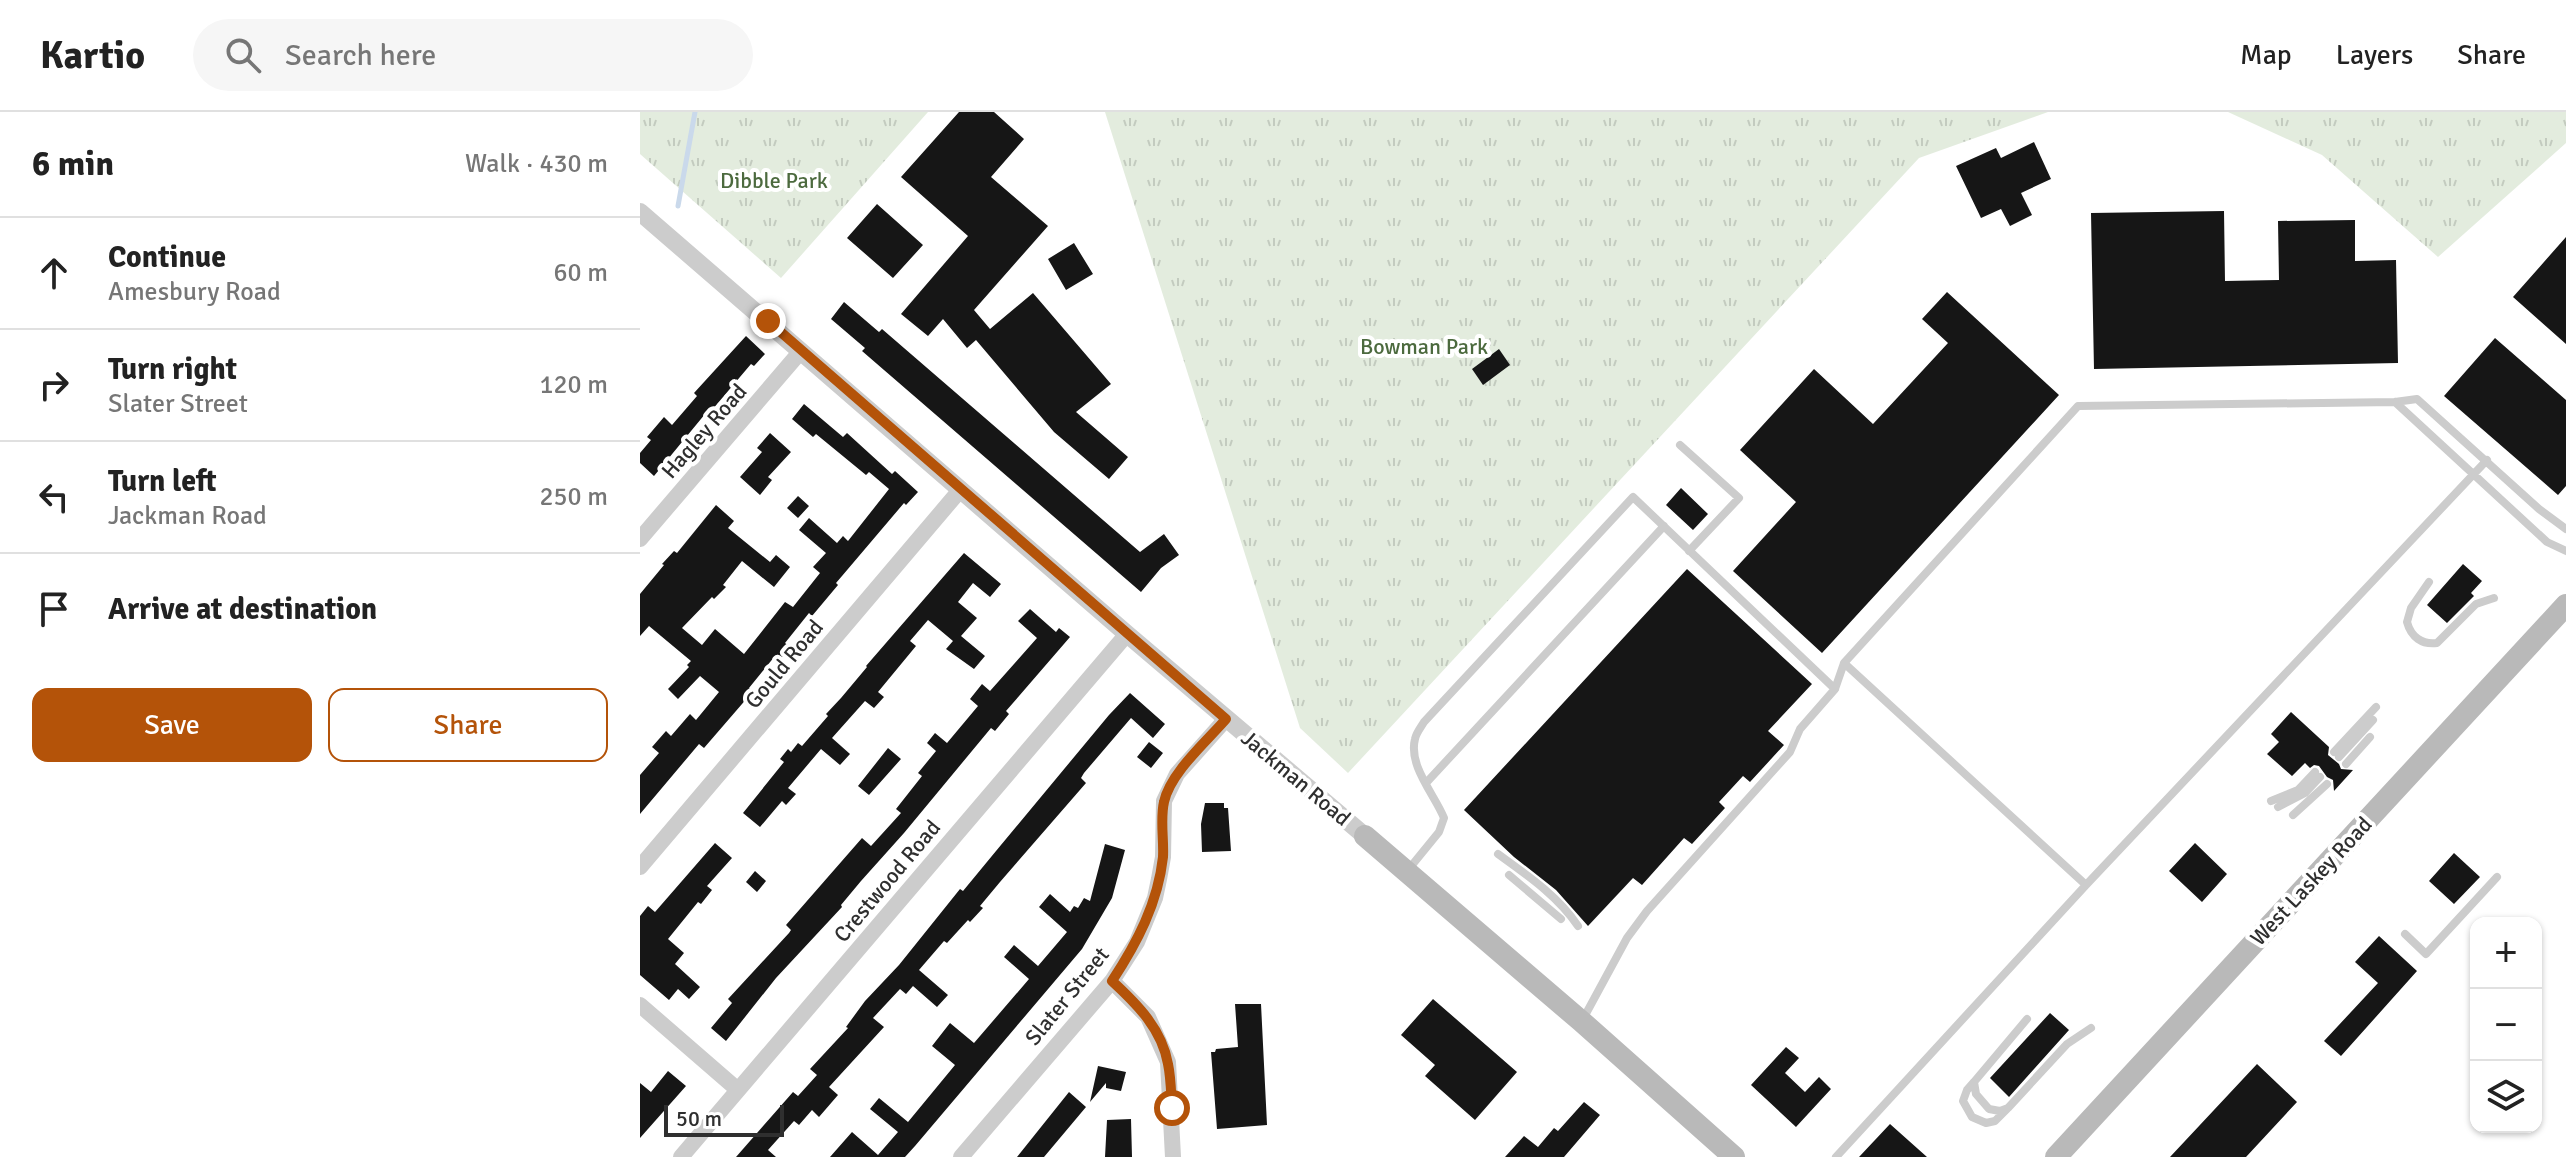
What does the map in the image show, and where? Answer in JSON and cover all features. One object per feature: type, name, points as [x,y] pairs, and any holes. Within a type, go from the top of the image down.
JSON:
[{"type":"main road","name":"West Laskey Road","points":[[2056,1157],[2566,605]]},
{"type":"main road","name":"Jackman Road","points":[[1365,836],[1734,1157]]},
{"type":"street","name":"Jackman Road","points":[[640,212],[1365,836]]},
{"type":"street","name":"Hagley Road","points":[[640,539],[801,351]]},
{"type":"street","name":"Gould Road","points":[[640,867],[961,489]]},
{"type":"street","name":"Crestwood Road","points":[[681,1157],[1127,634]]},
{"type":"street","name":"Slater Street","points":[[961,1157],[1112,981],[1137,942],[1155,898],[1163,857],[1164,801],[1177,774],[1226,719]]},
{"type":"street","points":[[1112,981],[1148,1017],[1168,1062],[1173,1157]]},
{"type":"street","points":[[640,1005],[738,1090]]},
{"type":"lane","points":[[1581,1021],[1634,929],[1790,752],[1800,729],[1835,689],[1844,663],[2078,406],[2395,402],[2417,399],[2539,509],[2566,529]]},
{"type":"lane","points":[[2395,402],[2547,542],[2566,551]]},
{"type":"lane","points":[[1680,445],[1739,498],[1689,551]]},
{"type":"lane","points":[[1836,1157],[2086,885],[2487,460]]},
{"type":"lane","points":[[1408,871],[1439,832],[1444,818],[1415,757],[1415,739],[1424,722],[1633,497],[1835,689]]},
{"type":"lane","points":[[1426,783],[1664,526]]},
{"type":"lane","points":[[2429,582],[2411,608],[2407,622],[2412,634],[2426,644],[2437,643],[2476,604],[2494,598]]},
{"type":"lane","points":[[1844,663],[2086,885]]},
{"type":"lane","points":[[2340,757],[2376,707]]},
{"type":"lane","points":[[2340,757],[2373,720]]},
{"type":"lane","points":[[2340,757],[2370,737]]},
{"type":"lane","points":[[2274,804],[2305,793],[2321,778],[2293,815]]},
{"type":"lane","points":[[1498,854],[1568,911],[1578,926]]},
{"type":"lane","points":[[1509,875],[1561,919]]},
{"type":"lane","points":[[2405,934],[2426,954],[2497,877]]},
{"type":"lane","points":[[2027,1019],[1967,1090],[1963,1101],[1972,1117],[1982,1123],[1990,1122],[2008,1108],[2067,1044],[2091,1028]]},
{"type":"lane","points":[[1974,1082],[1976,1094],[1983,1104],[1995,1111],[2008,1108]]},
{"type":"green space","name":"Dibble Park","points":[[640,112],[928,112],[781,278],[640,154]]},
{"type":"green space","name":"Bowman Park","points":[[1105,112],[2048,112],[1919,158],[1348,773],[1300,728]]},
{"type":"green space","points":[[2228,112],[2566,112],[2566,143],[2438,257],[2322,155]]},
{"type":"building","points":[[959,112],[994,112],[1024,139],[991,177],[1048,226],[974,310],[990,329],[1033,293],[1111,384],[1076,412],[1128,457],[1109,479],[1054,432],[976,340],[967,348],[943,319],[928,336],[901,314],[968,236],[901,177]]},
{"type":"building","points":[[2034,142],[2051,179],[2021,193],[2032,215],[2010,226],[2001,209],[1981,218],[1956,166],[1996,148],[2001,158]]},
{"type":"building","points":[[877,204],[923,245],[893,278],[847,238]]},
{"type":"building","points":[[2224,211],[2225,281],[2279,280],[2278,221],[2355,220],[2355,261],[2396,260],[2398,363],[2094,369],[2091,213]]},
{"type":"building","points":[[2566,237],[2566,344],[2513,297]]},
{"type":"building","points":[[1074,243],[1093,274],[1066,290],[1048,259]]},
{"type":"building","points":[[1947,292],[2059,395],[1822,653],[1733,571],[1796,502],[1740,450],[1814,369],[1873,424],[1948,343],[1922,319]]},
{"type":"building","points":[[844,302],[879,332],[882,329],[1140,552],[1164,534],[1179,555],[1161,568],[1141,592],[862,351],[865,348],[831,319]]},
{"type":"building","points":[[746,336],[765,354],[754,366],[751,364],[712,410],[710,408],[654,476],[640,463],[640,453],[651,440],[647,437],[664,417],[672,425],[697,396],[694,393]]},
{"type":"building","points":[[2495,338],[2566,400],[2566,486],[2558,495],[2444,396]]},
{"type":"building","points":[[1499,349],[1510,365],[1483,385],[1472,369]]},
{"type":"building","points":[[804,404],[843,437],[847,433],[892,474],[895,471],[918,492],[906,505],[904,503],[812,616],[809,613],[785,643],[790,647],[780,660],[775,656],[749,688],[753,691],[742,704],[704,748],[699,744],[640,814],[640,775],[659,753],[652,747],[666,731],[671,736],[690,714],[696,720],[719,692],[700,676],[678,699],[668,689],[691,661],[649,626],[640,636],[640,594],[662,564],[674,551],[677,553],[716,505],[734,521],[728,528],[770,562],[776,555],[790,567],[774,587],[742,561],[723,585],[726,587],[682,628],[702,645],[715,629],[744,654],[785,602],[793,607],[820,573],[813,567],[826,553],[799,530],[809,518],[837,543],[843,536],[848,541],[889,489],[792,419]]},
{"type":"building","points":[[770,433],[791,452],[768,477],[772,480],[760,495],[740,477],[762,452],[757,448]]},
{"type":"building","points":[[1681,488],[1708,514],[1693,530],[1666,505]]},
{"type":"building","points":[[798,496],[809,506],[798,518],[787,508]]},
{"type":"building","points":[[964,553],[1001,584],[990,597],[973,583],[958,602],[977,618],[961,636],[985,656],[974,669],[946,649],[953,641],[928,620],[910,641],[916,646],[878,692],[884,697],[874,708],[865,701],[832,738],[850,754],[840,765],[821,749],[788,788],[796,794],[786,805],[782,801],[760,827],[743,813],[784,762],[780,759],[798,743],[802,746],[866,666]]},
{"type":"building","points":[[2463,564],[2482,581],[2471,593],[2474,596],[2447,623],[2427,605]]},
{"type":"building","points":[[1687,569],[1812,684],[1768,731],[1784,745],[1750,782],[1743,776],[1719,802],[1725,808],[1692,844],[1684,838],[1642,885],[1633,878],[1588,926],[1556,890],[1514,857],[1464,810]]},
{"type":"building","points":[[1030,609],[1056,632],[1059,628],[1070,637],[1006,711],[1009,714],[995,731],[991,728],[842,907],[776,978],[726,1041],[711,1028],[732,1003],[728,999],[789,933],[791,930],[786,925],[862,838],[871,846],[901,813],[896,809],[922,776],[918,773],[936,751],[927,743],[935,733],[947,743],[978,706],[970,699],[982,684],[990,691],[1037,638],[1018,621]]},
{"type":"building","points":[[1130,693],[1165,724],[1153,738],[1131,718],[1084,773],[1081,778],[1086,783],[980,906],[983,908],[947,943],[944,941],[919,970],[948,995],[937,1007],[913,986],[906,994],[900,989],[873,1018],[884,1027],[829,1087],[838,1095],[819,1117],[812,1110],[799,1125],[794,1121],[768,1150],[776,1157],[736,1157],[793,1092],[798,1096],[817,1075],[810,1069],[848,1028],[865,1001],[899,965],[960,889],[963,891]]},
{"type":"building","points":[[2291,712],[2329,747],[2328,755],[2341,769],[2353,770],[2334,791],[2333,780],[2319,766],[2310,768],[2305,763],[2292,776],[2267,754],[2279,742],[2271,734]]},
{"type":"building","points":[[1149,742],[1163,753],[1151,768],[1137,757]]},
{"type":"building","points":[[888,748],[901,759],[869,795],[858,786]]},
{"type":"building","points":[[1205,803],[1224,803],[1224,808],[1228,808],[1231,851],[1202,852],[1201,824]]},
{"type":"building","points":[[715,843],[732,858],[707,886],[712,890],[701,904],[698,902],[668,939],[684,953],[675,964],[700,987],[689,999],[678,989],[669,1000],[640,975],[640,916],[648,906],[655,912]]},
{"type":"building","points":[[2195,843],[2227,874],[2202,902],[2169,871]]},
{"type":"building","points":[[1105,844],[1125,850],[1112,898],[1082,949],[915,1146],[905,1157],[830,1157],[852,1132],[878,1155],[898,1132],[870,1109],[879,1098],[908,1122],[955,1065],[932,1046],[950,1023],[974,1043],[1029,979],[1004,957],[1014,945],[1038,966],[1067,932],[1039,907],[1050,894],[1070,912],[1074,906],[1078,908],[1084,898],[1090,901]]},
{"type":"building","points":[[2454,853],[2480,877],[2454,904],[2429,881]]},
{"type":"building","points":[[755,871],[766,881],[757,892],[746,882]]},
{"type":"building","points":[[2379,936],[2417,971],[2341,1056],[2324,1041],[2378,983],[2355,962]]},
{"type":"building","points":[[1433,999],[1517,1072],[1475,1120],[1425,1076],[1435,1065],[1401,1035]]},
{"type":"building","points":[[1235,1004],[1261,1004],[1267,1125],[1217,1129],[1211,1052],[1238,1047]]},
{"type":"building","points":[[2050,1013],[2069,1030],[2009,1097],[1990,1078]]},
{"type":"building","points":[[1786,1047],[1799,1058],[1785,1073],[1805,1092],[1819,1077],[1831,1089],[1796,1127],[1751,1085]]},
{"type":"building","points":[[2257,1064],[2297,1102],[2246,1157],[2170,1157]]},
{"type":"building","points":[[1098,1066],[1126,1072],[1121,1091],[1106,1088],[1106,1083],[1090,1102]]},
{"type":"building","points":[[668,1071],[686,1086],[640,1138],[640,1083],[651,1092]]},
{"type":"building","points":[[1069,1092],[1086,1107],[1044,1157],[1017,1157]]},
{"type":"building","points":[[1584,1102],[1600,1115],[1564,1157],[1505,1157],[1524,1136],[1538,1147],[1554,1128],[1558,1131]]},
{"type":"building","points":[[1131,1119],[1132,1157],[1105,1157],[1107,1120]]},
{"type":"building","points":[[1890,1124],[1927,1157],[1859,1157]]},
{"type":"waterway","points":[[678,206],[695,112]]},
{"type":"route","points":[[768,321],[1226,719],[1177,774],[1164,801],[1163,857],[1155,898],[1137,942],[1112,981],[1148,1017],[1160,1040],[1168,1062],[1172,1108]]}]
